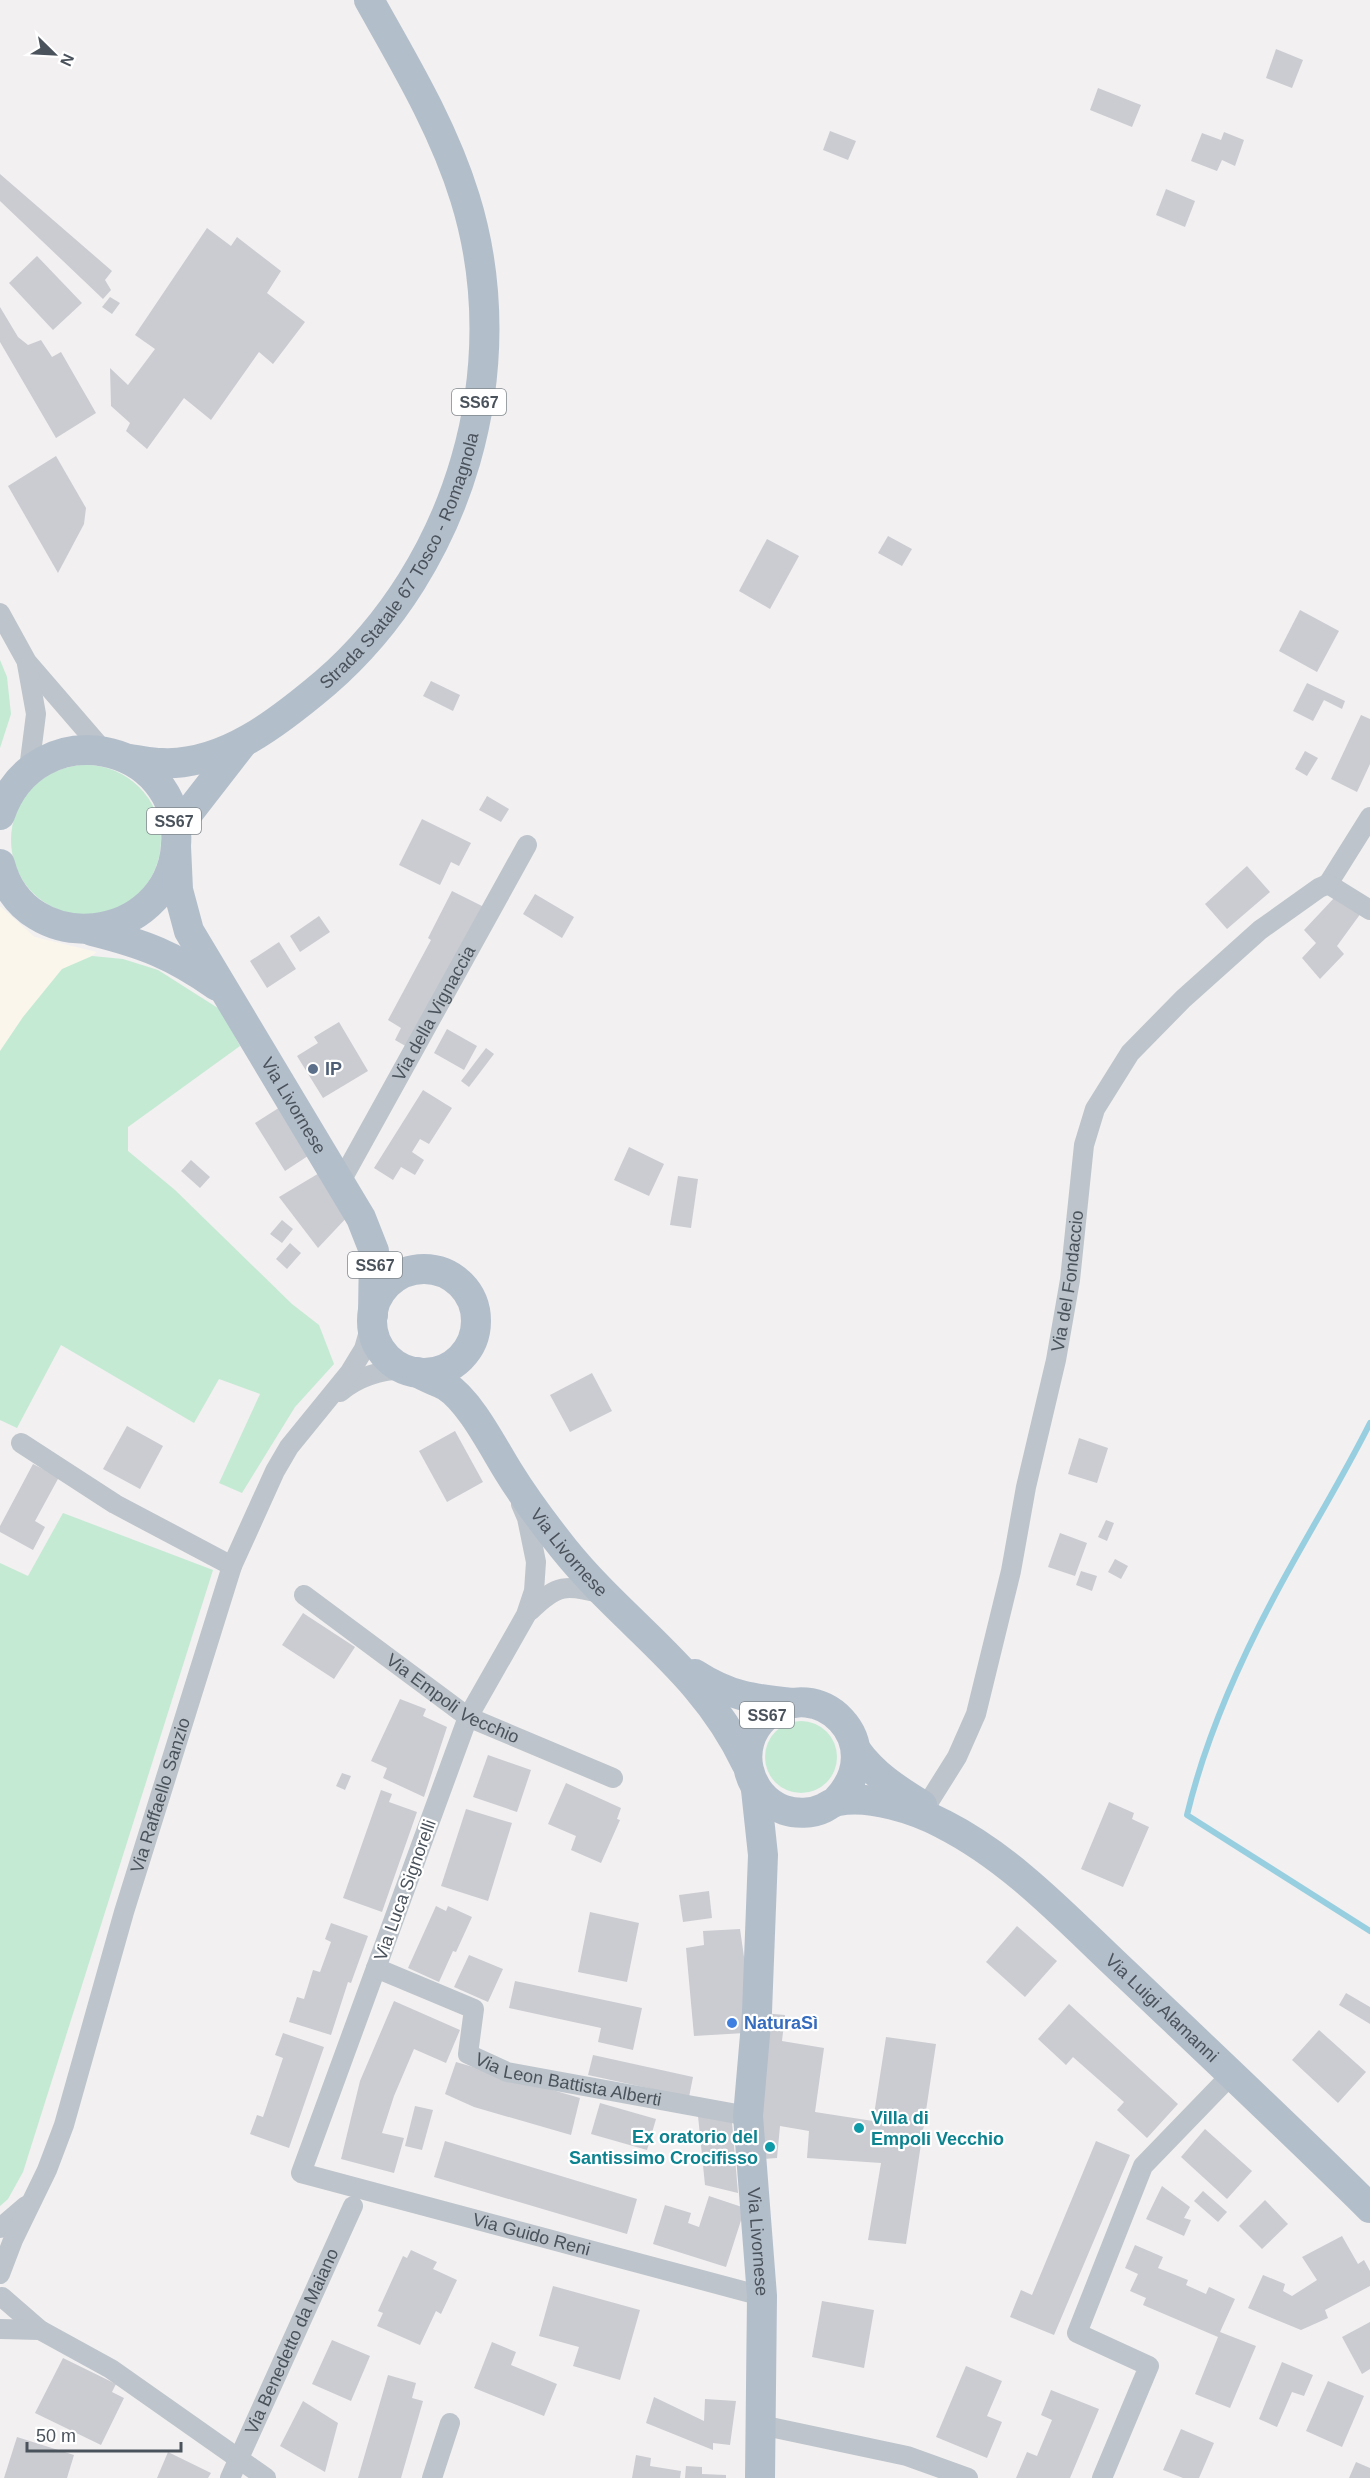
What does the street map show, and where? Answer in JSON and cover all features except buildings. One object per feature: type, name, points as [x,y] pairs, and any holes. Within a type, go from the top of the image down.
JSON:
[{"type":"main road","name":"Strada Statale 67 Tosco - Romagnola","points":[[244,743],[287,713],[345,665],[384,620],[410,585],[446,517],[459,484],[476,421],[485,324],[477,248],[466,199],[448,149],[428,104],[369,0]]},
{"type":"main road","name":"SS67","points":[[115,755],[162,763],[180,763],[206,757],[244,743]]},
{"type":"main road","name":"SS67","points":[[176,838],[244,743]]},
{"type":"main road","name":"Via Livornese","points":[[0,814],[5,798],[17,778],[51,756],[77,749],[115,755],[155,781],[165,795],[172,812],[176,838],[178,890],[189,931],[361,1218],[374,1251],[373,1318],[375,1336],[381,1350],[392,1362],[446,1386],[482,1427]]},
{"type":"main road","name":"Via Livornese","points":[[86,929],[112,926],[129,919],[156,896],[173,864],[176,838]]},
{"type":"main road","name":"Via Livornese","points":[[1,870],[16,897],[36,914],[59,926],[86,929],[167,954],[183,962],[226,993]]},
{"type":"main road","name":"Via Livornese","points":[[361,1218],[384,1241],[433,1269],[448,1274],[470,1295],[475,1309],[476,1324],[468,1374],[471,1400],[482,1427],[509,1473],[564,1549],[606,1594],[675,1661],[723,1719],[752,1777],[769,1803],[785,1811],[803,1813],[820,1810],[836,1801]]},
{"type":"main road","name":"SS67","points":[[373,1318],[377,1299],[387,1285],[408,1272],[433,1269]]},
{"type":"main road","points":[[411,1371],[435,1372],[451,1366],[464,1354],[473,1339]]},
{"type":"main road","name":"Via Livornese","points":[[675,1661],[706,1681],[733,1694],[757,1700],[810,1703],[826,1708],[841,1719],[851,1733],[856,1750]]},
{"type":"main road","name":"Via Livornese","points":[[760,2478],[762,2296],[748,2116],[757,2013],[762,1866],[750,1739],[763,1718],[777,1708],[792,1703]]},
{"type":"main road","name":"Via Luigi Alamanni","points":[[856,1750],[868,1767],[884,1782],[983,1846],[1032,1886],[1232,2074],[1370,2208]]},
{"type":"main road","points":[[836,1801],[853,1778],[856,1750]]},
{"type":"main road","name":"Via Luigi Alamanni","points":[[836,1801],[863,1801],[908,1808],[934,1815]]},
{"type":"street","name":"Via Livornese","points":[[0,613],[27,662],[115,755]]},
{"type":"street","name":"Via Livornese","points":[[17,778],[36,714],[27,662]]},
{"type":"street","points":[[1370,817],[1328,884],[1370,910]]},
{"type":"street","name":"Via della Vignaccia","points":[[340,1183],[527,845]]},
{"type":"street","name":"Via del Fondaccio","points":[[934,1815],[976,1714],[1011,1571],[1026,1487],[1062,1326],[1070,1280],[1084,1144],[1095,1109],[1130,1053],[1183,999],[1260,930],[1328,884]]},
{"type":"street","name":"Via Raffaello Sanzio","points":[[0,2274],[64,2125],[124,1912],[232,1566],[275,1471],[289,1447],[350,1372],[364,1349],[373,1318]]},
{"type":"street","name":"Via Raffaello Sanzio","points":[[322,1407],[350,1384],[376,1372],[411,1371]]},
{"type":"street","points":[[21,1443],[115,1504],[232,1566]]},
{"type":"street","points":[[509,1473],[527,1518],[536,1562],[534,1591],[526,1615]]},
{"type":"street","points":[[526,1615],[547,1595],[558,1589],[580,1588],[606,1594]]},
{"type":"street","name":"Via Empoli Vecchio","points":[[304,1595],[468,1717],[613,1778]]},
{"type":"street","name":"Via Luca Signorelli","points":[[301,2173],[468,1717],[526,1615]]},
{"type":"street","name":"Via Leon Battista Alberti","points":[[376,1968],[474,2009],[468,2054],[507,2072],[748,2116]]},
{"type":"street","points":[[1102,2478],[1149,2366],[1077,2333],[1143,2166],[1232,2074]]},
{"type":"street","name":"Via Guido Reni","points":[[301,2173],[762,2296]]},
{"type":"street","name":"Via Raffaello Sanzio","points":[[0,2229],[33,2200]]},
{"type":"street","name":"Via Benedetto da Maiano","points":[[230,2478],[353,2206]]},
{"type":"street","points":[[1,2295],[40,2330],[111,2369],[266,2478]]},
{"type":"street","points":[[0,2329],[40,2330]]},
{"type":"street","points":[[432,2478],[450,2423]]},
{"type":"street","points":[[761,2425],[907,2456],[968,2478]]},
{"type":"shaded area","points":[[0,906],[35,937],[97,952],[63,977],[0,1058]]},
{"type":"green space","points":[[0,660],[7,677],[11,714],[0,748]]},
{"type":"green space","points":[[86,765],[115,771],[139,787],[155,811],[161,840],[155,869],[139,893],[115,909],[86,915],[57,909],[33,893],[17,869],[11,840],[17,811],[33,787],[57,771]]},
{"type":"green space","points":[[92,956],[123,959],[158,970],[221,1010],[240,1046],[128,1127],[128,1151],[175,1190],[292,1304],[319,1325],[334,1364],[295,1407],[242,1493],[219,1483],[260,1394],[219,1379],[194,1423],[61,1345],[17,1428],[0,1420],[0,1051],[23,1017],[62,969]]},
{"type":"green space","points":[[63,1513],[213,1570],[23,2172],[8,2199],[0,2206],[0,1563],[28,1576]]},
{"type":"green space","points":[[801,1721],[821,1727],[831,1737],[837,1757],[831,1777],[821,1787],[801,1793],[781,1787],[771,1777],[765,1757],[771,1737],[781,1727]]},
{"type":"waterway","points":[[1370,1423],[1247,1651],[1223,1704],[1203,1759],[1187,1815],[1370,1931]]},
{"type":"place","name":"IP","points":[[313,1069]]},
{"type":"place","name":"NaturaSì","points":[[732,2023]]},
{"type":"place","name":"Villa di Empoli Vecchio","points":[[859,2128]]},
{"type":"place","name":"Ex oratorio del Santissimo Crocifisso","points":[[770,2147]]}]
